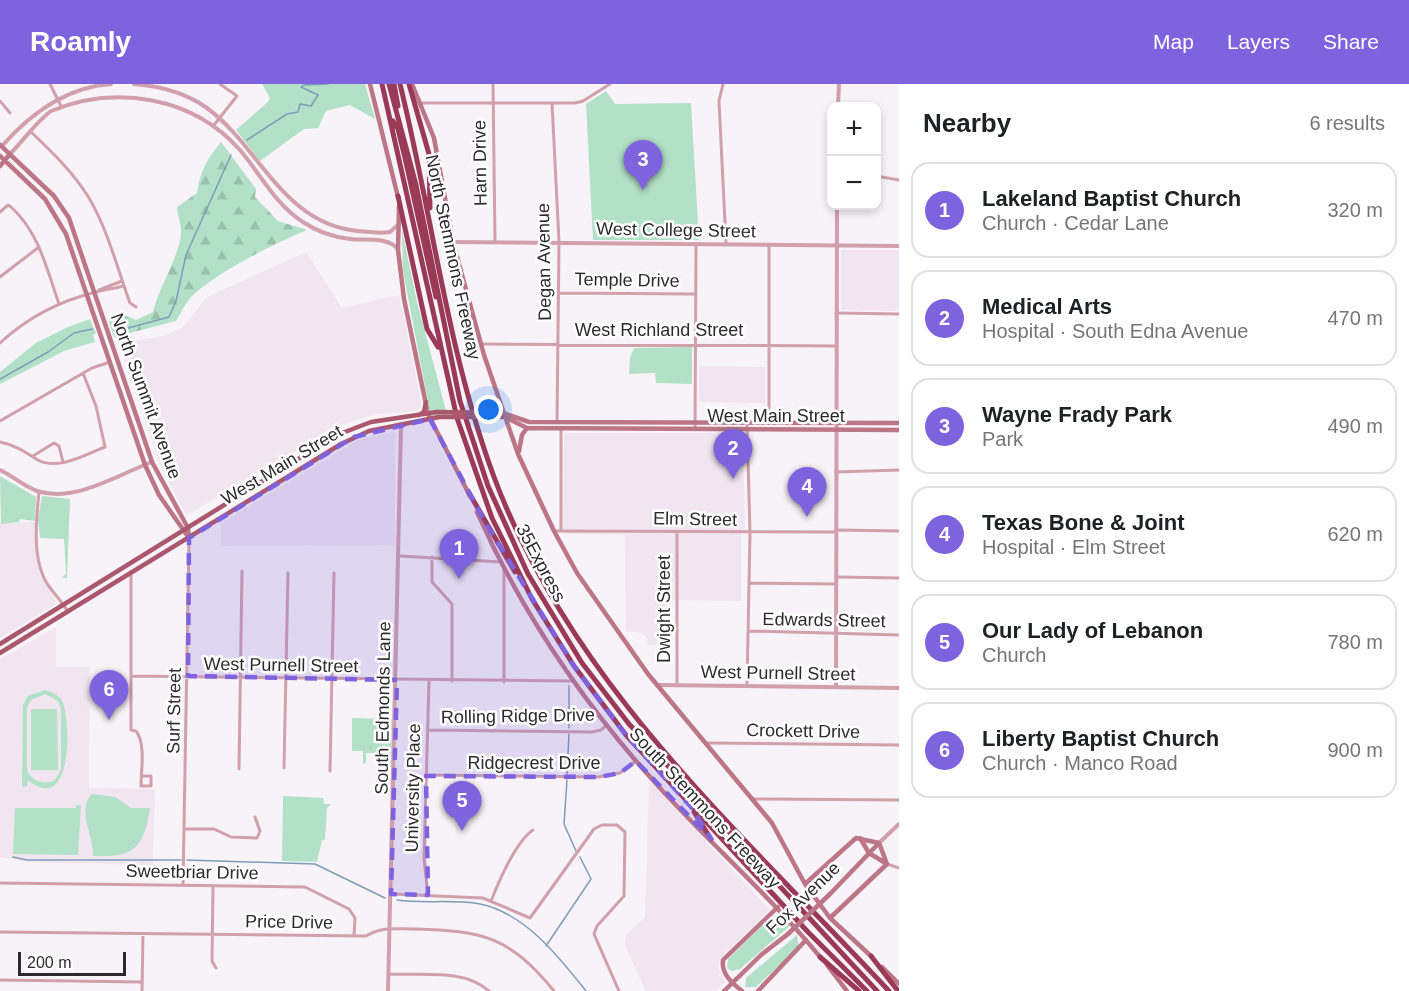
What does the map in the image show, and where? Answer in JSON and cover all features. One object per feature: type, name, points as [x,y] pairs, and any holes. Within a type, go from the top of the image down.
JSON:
[{"type":"highway","name":"North Stemmons Freeway","points":[[382,84],[457,418]]},
{"type":"highway","points":[[389,84],[400,123]]},
{"type":"highway","points":[[394,84],[400,123]]},
{"type":"highway","name":"North Stemmons Freeway","points":[[400,84],[456,346],[479,436]]},
{"type":"highway","points":[[411,84],[429,154],[432,189],[429,215]]},
{"type":"highway","points":[[390,117],[398,129],[433,289],[441,311]]},
{"type":"highway","name":"35Express","points":[[400,123],[416,185],[460,401],[485,478],[517,551],[554,620],[597,684],[646,744],[877,991]]},
{"type":"highway","points":[[398,196],[425,320],[431,338],[441,351]]},
{"type":"highway","name":"South Stemmons Freeway","points":[[457,418],[492,518],[532,599],[574,666],[626,735],[867,991]]},
{"type":"highway","name":"South Stemmons Freeway","points":[[479,436],[495,479],[546,588],[604,678],[654,741],[791,891],[889,991]]},
{"type":"highway","points":[[469,493],[532,599]]},
{"type":"highway","points":[[693,808],[711,839]]},
{"type":"highway","points":[[871,956],[898,991]]},
{"type":"highway","points":[[820,957],[859,991]]},
{"type":"main road","points":[[370,84],[398,196],[398,250],[404,299],[429,416]]},
{"type":"main road","name":"North Stemmons Freeway","points":[[411,84],[434,138],[453,242],[503,415]]},
{"type":"main road","name":"North Summit Avenue","points":[[0,146],[39,180],[60,204],[78,240],[153,462],[189,537]]},
{"type":"main road","points":[[0,166],[10,154]]},
{"type":"main road","name":"North Summit Avenue","points":[[0,156],[45,199],[59,220],[87,294],[145,465],[159,495],[185,530]]},
{"type":"main road","points":[[110,362],[116,354]]},
{"type":"main road","points":[[418,416],[424,412],[426,402]]},
{"type":"main road","name":"West Main Street","points":[[0,653],[325,454],[369,431],[402,426],[438,414],[503,415],[523,421],[557,422],[899,423]]},
{"type":"main road","name":"West Main Street","points":[[503,415],[527,428],[899,430]]},
{"type":"main road","name":"South Stemmons Freeway","points":[[503,415],[518,454],[554,531],[577,573],[656,685],[772,823],[805,884],[830,918],[899,984]]},
{"type":"main road","name":"West Main Street","points":[[0,644],[320,446],[358,426],[429,416]]},
{"type":"main road","name":"South Stemmons Freeway","points":[[429,416],[503,564],[574,681],[636,760],[777,907],[847,991]]},
{"type":"main road","points":[[543,428],[557,422]]},
{"type":"main road","points":[[518,454],[522,435],[527,428]]},
{"type":"main road","points":[[320,446],[325,454]]},
{"type":"main road","points":[[805,884],[847,844],[860,838],[879,843],[887,864]]},
{"type":"main road","points":[[860,838],[869,853],[887,864]]},
{"type":"main road","name":"Fox Avenue","points":[[724,991],[830,894],[879,843]]},
{"type":"main road","points":[[830,918],[887,864]]},
{"type":"main road","points":[[743,991],[731,984],[722,963],[725,956],[777,907]]},
{"type":"main road","points":[[758,991],[806,940]]},
{"type":"main road","points":[[725,972],[738,976],[743,991]]},
{"type":"street","points":[[50,84],[62,106]]},
{"type":"street","points":[[0,146],[28,118],[58,99],[96,85],[111,84]]},
{"type":"street","points":[[134,84],[143,84],[180,94],[205,106],[241,139],[277,188],[297,207],[327,224],[350,231],[384,233],[395,229],[399,223]]},
{"type":"street","points":[[142,93],[143,84]]},
{"type":"street","points":[[214,125],[237,96],[220,84]]},
{"type":"street","name":"Harn Drive","points":[[493,84],[495,242]]},
{"type":"street","points":[[420,103],[580,102],[610,84]]},
{"type":"street","points":[[723,84],[719,100],[726,243]]},
{"type":"street","points":[[838,102],[839,84]]},
{"type":"street","points":[[10,154],[47,114],[62,106],[98,94],[142,93],[183,104],[214,125],[284,207],[303,222],[324,232],[350,239],[386,241],[398,250]]},
{"type":"street","points":[[0,101],[10,113]]},
{"type":"street","name":"Degan Avenue","points":[[552,103],[559,242],[557,422]]},
{"type":"street","points":[[30,131],[66,167],[89,197],[105,232],[130,303],[136,307]]},
{"type":"street","points":[[253,169],[259,164]]},
{"type":"street","points":[[881,177],[899,180]]},
{"type":"street","points":[[0,212],[8,205],[22,219],[39,247],[59,304]]},
{"type":"street","points":[[836,687],[837,210]]},
{"type":"street","points":[[324,232],[327,224]]},
{"type":"street","name":"West College Street","points":[[453,242],[899,246]]},
{"type":"street","points":[[695,429],[696,243]]},
{"type":"street","points":[[769,422],[770,244]]},
{"type":"street","points":[[0,278],[39,247]]},
{"type":"street","points":[[95,292],[122,281]]},
{"type":"street","points":[[0,343],[30,318],[59,304],[87,294],[123,286]]},
{"type":"street","name":"Temple Drive","points":[[559,293],[695,294]]},
{"type":"street","points":[[836,313],[899,314]]},
{"type":"street","name":"West Richland Street","points":[[481,344],[694,343],[836,346]]},
{"type":"street","points":[[0,421],[84,373],[110,362]]},
{"type":"street","points":[[0,442],[18,447],[46,463],[63,462],[105,447],[96,406],[84,373]]},
{"type":"street","points":[[747,422],[750,533],[747,686]]},
{"type":"street","name":"South Edmonds Lane","points":[[388,991],[398,680],[402,426]]},
{"type":"street","points":[[561,428],[561,531]]},
{"type":"street","points":[[33,456],[50,444],[56,443],[63,462]]},
{"type":"street","points":[[0,470],[39,492],[62,494],[82,490],[153,462]]},
{"type":"street","points":[[836,472],[899,470]]},
{"type":"street","points":[[39,492],[36,514],[40,565],[50,589],[65,605],[68,612]]},
{"type":"street","name":"Elm Street","points":[[554,531],[677,533],[899,531]]},
{"type":"street","name":"Dwight Street","points":[[677,533],[677,685]]},
{"type":"street","name":"Surf Street","points":[[183,885],[189,537]]},
{"type":"street","points":[[400,556],[503,564],[504,682]]},
{"type":"street","points":[[432,557],[432,582],[452,604],[452,681]]},
{"type":"street","points":[[239,768],[242,571]]},
{"type":"street","points":[[131,573],[131,730],[136,731],[141,741],[141,776],[141,786],[151,786],[151,776],[141,776]]},
{"type":"street","points":[[285,768],[288,573]]},
{"type":"street","points":[[330,771],[334,573]]},
{"type":"street","points":[[836,577],[899,578]]},
{"type":"street","points":[[749,583],[836,584]]},
{"type":"street","name":"Edwards Street","points":[[748,632],[899,635]]},
{"type":"street","name":"West Purnell Street","points":[[131,676],[574,681]]},
{"type":"street","name":"University Place","points":[[428,895],[424,858],[429,681]]},
{"type":"street","name":"West Purnell Street","points":[[656,685],[899,688]]},
{"type":"street","name":"Rolling Ridge Drive","points":[[428,730],[592,732],[601,730],[607,725]]},
{"type":"street","name":"Crockett Drive","points":[[706,743],[899,745]]},
{"type":"street","name":"Ridgecrest Drive","points":[[426,776],[607,777],[625,771],[636,760]]},
{"type":"street","points":[[753,799],[899,800]]},
{"type":"street","points":[[185,829],[214,829],[231,837],[254,838],[261,833],[255,817]]},
{"type":"street","points":[[391,894],[465,896],[492,901],[530,918],[594,829],[607,824],[621,827],[625,838],[624,896],[597,926],[594,934],[619,991]]},
{"type":"street","name":"Fox Avenue","points":[[879,843],[899,824]]},
{"type":"street","points":[[492,901],[507,868],[527,834],[533,830]]},
{"type":"street","points":[[887,864],[899,868]]},
{"type":"street","name":"Sweetbriar Drive","points":[[0,883],[310,888],[347,907],[354,914],[354,936]]},
{"type":"street","points":[[213,886],[212,961],[216,968]]},
{"type":"street","name":"Price Drive","points":[[0,932],[366,936],[375,930],[390,928],[459,930],[491,938],[521,958],[554,991]]},
{"type":"street","points":[[142,991],[143,934]]},
{"type":"street","points":[[388,974],[461,977],[478,982],[489,991]]},
{"type":"street","points":[[0,980],[142,982]]},
{"type":"highlighted area","points":[[430,419],[485,522],[574,666],[626,735],[692,808],[711,839],[636,761],[620,773],[599,777],[426,776],[428,895],[391,894],[397,680],[188,676],[189,538],[354,437]]},
{"type":"shaded area","points":[[841,250],[899,250],[899,311],[841,310]]},
{"type":"shaded area","points":[[306,252],[342,308],[399,295],[422,406],[416,411],[377,414],[333,427],[263,472],[186,515],[159,462],[119,344],[167,335],[182,328],[207,297]]},
{"type":"shaded area","points":[[699,366],[765,367],[765,403],[699,402]]},
{"type":"shaded area","points":[[393,432],[395,434],[395,545],[221,546],[221,523],[360,439]]},
{"type":"shaded area","points":[[564,433],[743,433],[745,529],[741,529],[741,601],[670,600],[670,645],[648,645],[647,637],[641,633],[626,631],[625,535],[563,534]]},
{"type":"shaded area","points":[[36,522],[36,554],[40,573],[57,603],[0,638],[0,523]]},
{"type":"shaded area","points":[[56,627],[56,667],[90,667],[89,788],[155,789],[153,865],[27,862],[0,857],[0,659]]},
{"type":"shaded area","points":[[649,781],[770,910],[720,958],[718,967],[725,982],[716,991],[646,991],[625,946],[626,935],[645,917]]},
{"type":"green space","points":[[262,84],[365,84],[375,119],[350,105],[326,111],[318,128],[304,129],[260,161],[236,130],[268,102],[270,98]]},
{"type":"green space","points":[[606,91],[615,104],[691,103],[699,240],[593,240],[586,104]]},
{"type":"green space","points":[[221,142],[256,189],[255,197],[278,221],[307,230],[262,251],[215,278],[191,297],[176,321],[114,337],[109,322],[112,318],[125,315],[136,320],[153,312],[178,249],[181,228],[177,207],[197,193],[205,166]]},
{"type":"green space","points":[[402,230],[417,302],[448,418],[431,418],[403,271]]},
{"type":"green space","points":[[90,319],[96,333],[93,335],[95,342],[64,351],[0,384],[0,372],[36,343]]},
{"type":"green space","points":[[692,347],[692,384],[656,383],[655,373],[629,374],[630,358],[634,348]]},
{"type":"green space","points":[[0,476],[36,497],[35,521],[20,519],[19,522],[1,524]]},
{"type":"green space","points":[[42,496],[70,499],[67,578],[61,578],[66,574],[64,539],[40,538],[38,518]]},
{"type":"green space","points":[[45,690],[54,693],[61,699],[67,722],[66,759],[62,774],[54,785],[43,788],[28,780],[27,786],[22,787],[23,705],[28,696]],"holes":[[[45,694],[58,701],[61,709],[61,770],[54,781],[42,782],[32,778],[27,771],[27,707],[31,700]]]},
{"type":"green space","points":[[31,709],[57,709],[58,770],[31,770]]},
{"type":"green space","points":[[352,718],[392,719],[391,767],[387,764],[386,753],[366,753],[366,763],[363,764],[363,751],[352,751]]},
{"type":"green space","points":[[384,735],[390,748],[390,760],[387,760],[387,752],[377,752],[370,747]]},
{"type":"green space","points":[[92,794],[115,797],[131,808],[150,808],[144,833],[135,848],[118,855],[93,856],[86,816],[87,801]]},
{"type":"green space","points":[[283,796],[323,798],[324,804],[331,804],[327,808],[325,839],[328,839],[322,840],[317,862],[282,861]]},
{"type":"green space","points":[[76,805],[81,805],[78,855],[13,854],[15,808],[76,808]]},
{"type":"green space","points":[[780,914],[791,925],[740,969],[732,971],[727,968],[728,959],[771,917],[785,920],[773,916]]},
{"type":"green space","points":[[797,935],[799,947],[756,987],[745,987],[746,978]]},
{"type":"waterway","points":[[247,140],[287,114],[298,112],[300,104],[311,106],[318,95],[301,87],[328,84]]},
{"type":"waterway","points":[[117,331],[169,317],[176,301],[186,255],[231,155]]},
{"type":"waterway","points":[[0,379],[48,352],[74,333],[92,329]]},
{"type":"waterway","points":[[569,686],[569,728]]},
{"type":"waterway","points":[[567,774],[569,734]]},
{"type":"waterway","points":[[567,780],[564,824],[576,851]]},
{"type":"waterway","points":[[13,857],[27,860],[181,860]]},
{"type":"waterway","points":[[546,946],[591,879],[580,857]]},
{"type":"waterway","points":[[187,860],[315,864],[385,898]]},
{"type":"waterway","points":[[397,900],[470,903],[496,909],[512,917],[540,938],[586,991]]},
{"type":"place","name":"Wayne Frady Park","points":[[643,190]]},
{"type":"place","name":"Medical Arts","points":[[733,479]]},
{"type":"place","name":"Texas Bone & Joint","points":[[807,517]]},
{"type":"place","name":"Lakeland Baptist Church","points":[[459,579]]},
{"type":"place","name":"Liberty Baptist Church","points":[[109,720]]},
{"type":"place","name":"Our Lady of Lebanon","points":[[462,831]]}]
